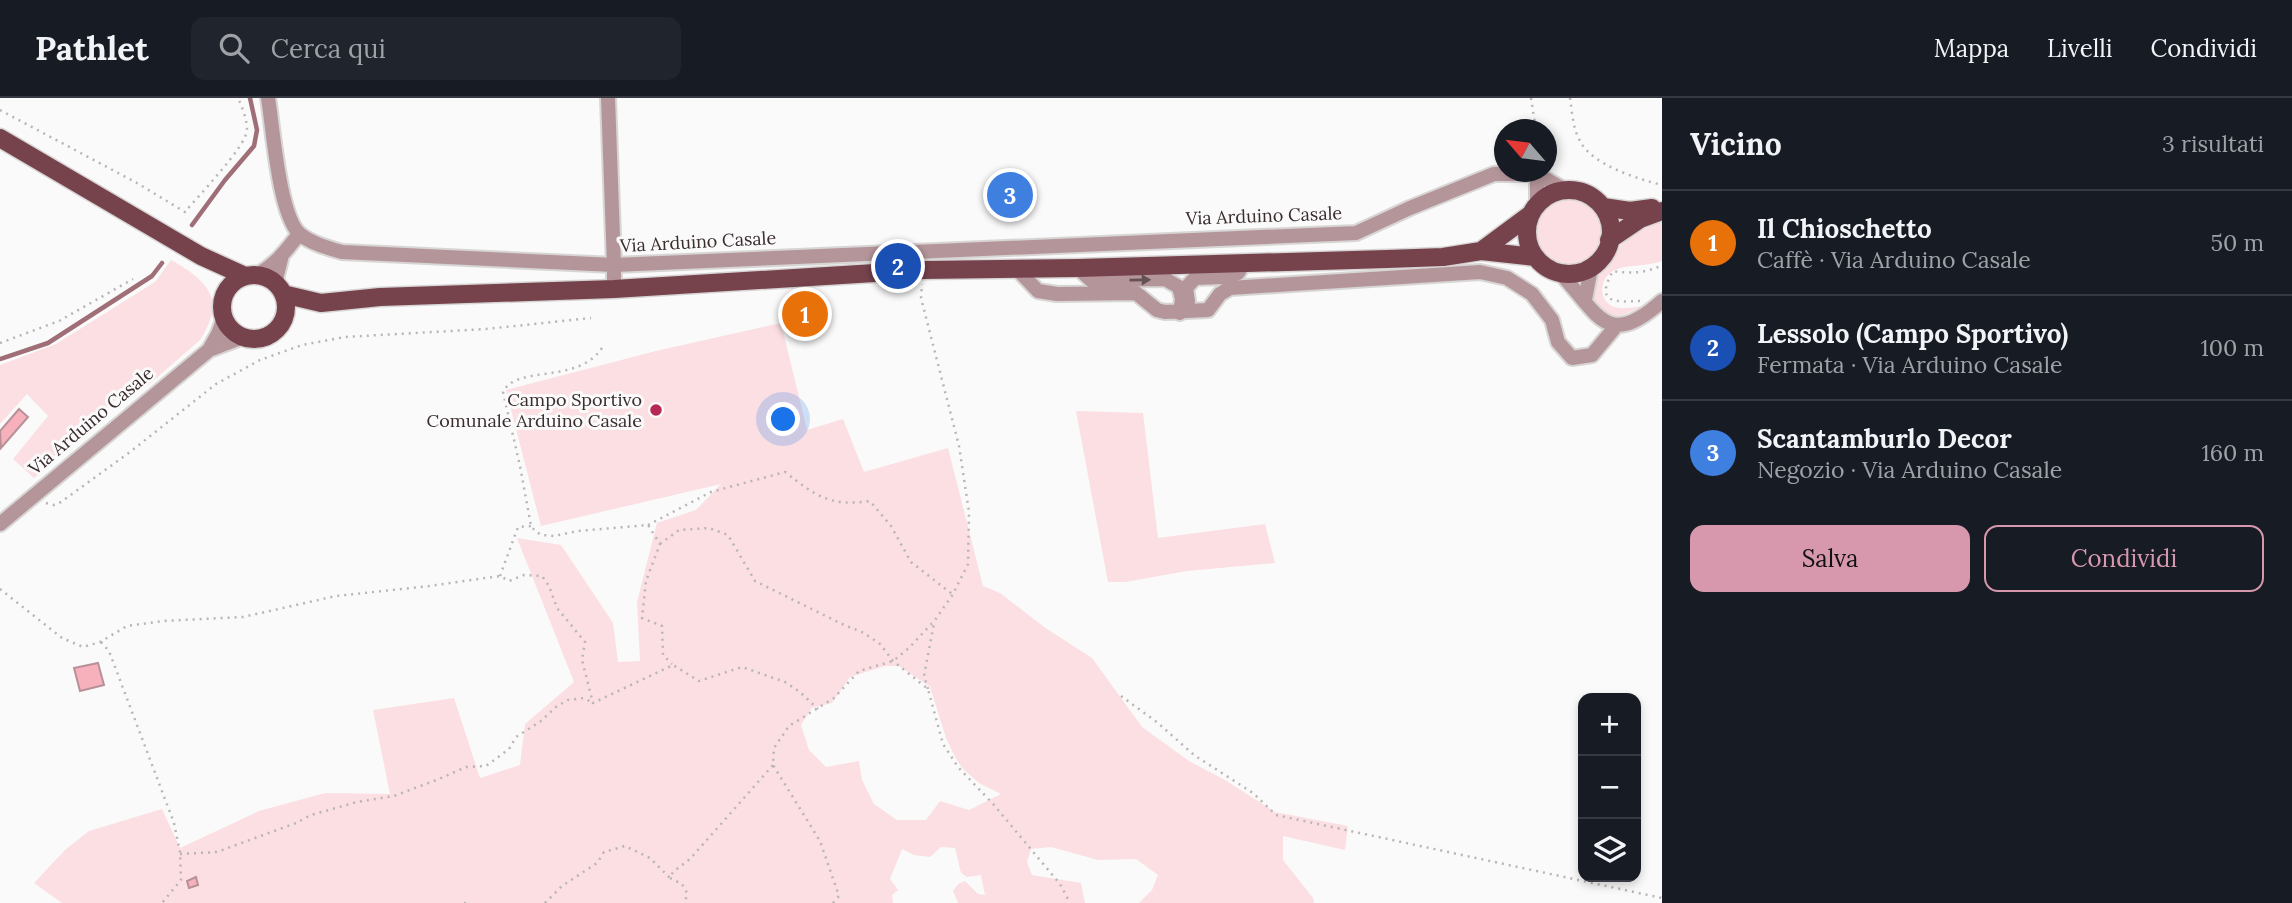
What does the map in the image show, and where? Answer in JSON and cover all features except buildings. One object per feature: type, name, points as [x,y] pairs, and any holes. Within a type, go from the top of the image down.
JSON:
[{"type":"main road","points":[[0,138],[201,256],[321,303]]},
{"type":"main road","points":[[1481,251],[1556,192],[1567,191],[1593,198],[1603,207],[1611,226],[1604,256],[1591,268],[1577,274],[1561,274],[1550,270],[1535,257],[1527,234],[1534,210]]},
{"type":"main road","points":[[1603,207],[1630,211],[1662,209]]},
{"type":"main road","points":[[1609,240],[1640,219],[1662,209]]},
{"type":"main road","points":[[282,320],[321,303],[380,297],[614,289],[923,270],[1443,257],[1481,251],[1535,257]]},
{"type":"main road","points":[[201,256],[216,270],[228,288]]},
{"type":"main road","points":[[251,276],[235,281],[228,288],[222,303],[224,318],[234,332],[243,337],[257,338],[275,330],[285,310],[279,288]]},
{"type":"street","points":[[268,98],[285,209],[299,234],[319,245],[342,252],[614,265],[608,98]]},
{"type":"street","name":"Via Arduino Casale","points":[[614,289],[614,265],[1356,233],[1494,174]]},
{"type":"street","points":[[1534,210],[1536,182]]},
{"type":"street","points":[[1551,182],[1567,191]]},
{"type":"street","points":[[251,276],[271,267],[299,234]]},
{"type":"street","points":[[279,288],[281,257]]},
{"type":"street","points":[[1186,313],[1186,288],[1195,278],[1223,277],[1238,273],[1244,263]]},
{"type":"street","points":[[1078,268],[1091,280],[1165,279],[1179,286],[1186,313]]},
{"type":"street","points":[[1585,300],[1591,268]]},
{"type":"street","points":[[1017,269],[1038,292],[1136,293],[1157,310],[1186,313],[1208,310],[1220,294],[1230,288],[1480,272],[1507,278],[1532,294],[1552,320],[1558,342],[1572,358],[1592,355],[1617,325]]},
{"type":"street","points":[[1561,274],[1600,318],[1608,323],[1628,324],[1642,318],[1655,301]]},
{"type":"street","points":[[208,350],[224,318]]},
{"type":"street","points":[[208,350],[243,337]]},
{"type":"street","name":"Via Arduino Casale","points":[[0,524],[208,350]]},
{"type":"path","points":[[0,110],[185,212],[235,154],[247,132],[238,98]]},
{"type":"path","points":[[1531,98],[1534,119]]},
{"type":"path","points":[[1570,98],[1577,135],[1588,152],[1642,180],[1662,185]]},
{"type":"path","points":[[1655,301],[1619,303],[1609,298],[1606,291],[1613,271],[1627,273],[1654,270],[1662,265]]},
{"type":"path","points":[[833,903],[839,896],[820,841],[773,765],[774,748],[789,726],[834,698],[859,671],[893,661],[935,620],[953,594],[968,564],[969,512],[959,446],[921,298],[923,270]]},
{"type":"path","points":[[0,344],[60,321],[133,279]]},
{"type":"path","points":[[35,495],[54,505],[61,502],[130,452],[216,383],[260,360],[302,345],[345,337],[486,329],[591,318]]},
{"type":"path","points":[[602,348],[590,362],[562,372],[517,378],[509,382],[503,392],[531,526],[542,535],[554,536],[578,531],[648,525],[711,492],[785,472],[824,498],[847,505],[870,501],[891,526],[911,562],[953,594]]},
{"type":"path","points":[[648,525],[660,544]]},
{"type":"path","points":[[500,576],[518,527],[531,526]]},
{"type":"path","points":[[818,709],[785,682],[742,667],[699,681],[673,665],[663,655],[662,626],[642,618],[646,581],[660,544],[679,530],[709,528],[728,535],[755,581],[864,633],[880,644],[893,661],[928,689]]},
{"type":"path","points":[[0,589],[62,638],[83,647],[100,642],[127,626],[163,621],[243,617],[336,596],[500,576],[509,581],[524,575],[542,576],[557,608],[585,642],[582,660],[593,703]]},
{"type":"path","points":[[935,620],[924,676],[943,744],[958,767],[994,805],[1060,884],[1070,903]]},
{"type":"path","points":[[100,642],[109,651],[174,823],[180,854],[181,880],[162,903]]},
{"type":"path","points":[[593,703],[673,665]]},
{"type":"path","points":[[1121,696],[1158,723],[1194,755],[1253,793],[1276,815],[1662,898]]},
{"type":"path","points":[[180,854],[217,852],[311,815],[357,802],[394,796],[466,766],[486,766],[509,749],[516,737],[541,721],[557,706],[568,700],[584,698],[593,703]]},
{"type":"path","points":[[670,878],[773,765]]},
{"type":"path","points":[[545,903],[562,886],[597,863],[604,852],[625,846],[650,858],[670,878],[682,884],[687,893],[685,903]]},
{"type":"shaded area","points":[[1569,199],[1592,209],[1602,232],[1592,255],[1569,265],[1546,255],[1536,232],[1546,209]]},
{"type":"shaded area","points":[[1662,222],[1662,261],[1618,269],[1608,275],[1603,284],[1605,300],[1614,307],[1642,306],[1622,315],[1607,314],[1596,305],[1592,291],[1595,276],[1628,239],[1643,229]]},
{"type":"shaded area","points":[[171,260],[195,275],[209,292],[212,313],[200,340],[145,388],[131,385],[34,478],[13,459],[48,416],[27,394],[0,424],[0,365],[56,344],[155,282]]},
{"type":"shaded area","points":[[781,323],[807,430],[843,419],[864,472],[948,448],[983,586],[1000,593],[1044,627],[1092,658],[1142,727],[1189,761],[1275,812],[1348,826],[1345,850],[1283,836],[1283,860],[1313,898],[1314,903],[1139,903],[1152,890],[1158,875],[1136,859],[1098,860],[1051,847],[1031,849],[1027,862],[1032,875],[1081,883],[1085,903],[958,903],[953,891],[958,884],[965,881],[978,894],[985,895],[981,875],[967,877],[961,873],[955,848],[941,847],[930,857],[914,855],[902,849],[890,879],[898,890],[892,895],[893,903],[62,903],[34,883],[65,850],[89,831],[162,809],[180,848],[259,811],[325,793],[390,794],[373,710],[454,698],[480,778],[520,765],[525,724],[574,682],[517,538],[561,545],[613,623],[618,662],[640,661],[637,602],[657,523],[696,510],[721,484],[541,526],[506,390],[656,351]],"holes":[[[885,666],[899,666],[930,687],[946,738],[963,769],[979,783],[1001,794],[969,810],[940,801],[926,820],[897,820],[874,804],[862,780],[859,761],[826,767],[809,750],[801,725],[812,708],[832,703],[850,677]]]},
{"type":"shaded area","points":[[1076,411],[1143,413],[1158,538],[1265,524],[1275,563],[1108,582]]},
{"type":"waterway","points":[[192,225],[254,146],[257,130],[250,98]]},
{"type":"waterway","points":[[0,359],[48,343],[152,276],[162,263]]},
{"type":"place","name":"Scantamburlo Decor","points":[[1010,195]]},
{"type":"place","name":"Lessolo (Campo Sportivo)","points":[[898,266]]},
{"type":"place","name":"Il Chioschetto","points":[[805,314]]},
{"type":"place","name":"Campo Sportivo Comunale Arduino Casale","points":[[656,410]]}]
